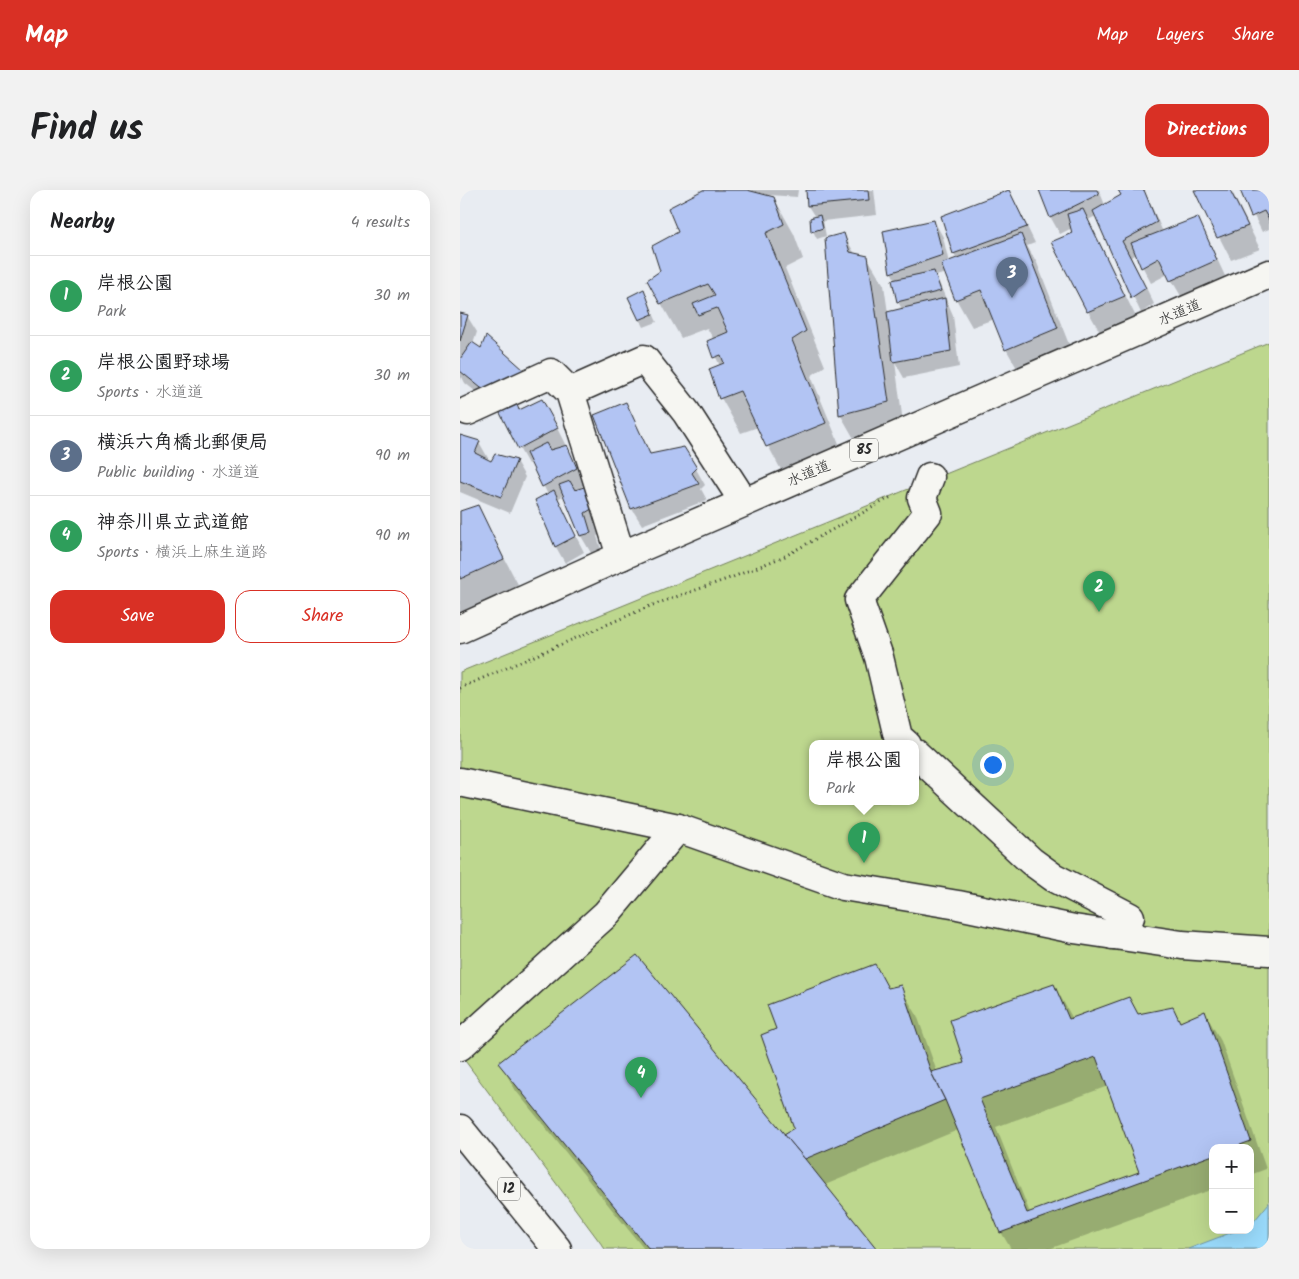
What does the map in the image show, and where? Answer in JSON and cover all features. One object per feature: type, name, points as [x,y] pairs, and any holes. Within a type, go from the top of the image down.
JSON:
[{"type":"street","name":"水道道","points":[[460,629],[744,502],[1269,274]]},
{"type":"street","points":[[570,392],[644,359],[686,412],[744,502]]},
{"type":"street","points":[[468,411],[550,373],[570,392],[621,556]]},
{"type":"street","points":[[901,740],[898,737],[879,657],[860,600],[928,513],[922,498],[930,477]]},
{"type":"street","points":[[919,757],[1031,861],[1053,877],[1130,917],[1113,935]]},
{"type":"street","points":[[460,782],[678,828],[843,886],[1113,935],[1182,945],[1269,951]]},
{"type":"street","points":[[460,1046],[606,914],[678,828]]},
{"type":"street","name":"12","points":[[460,1129],[557,1249]]},
{"type":"path","points":[[460,688],[650,606],[733,578],[785,556],[897,494]]},
{"type":"path","points":[[1266,1249],[1269,1241]]},
{"type":"green space","points":[[1269,342],[1269,1249],[605,1249],[460,1054],[460,672]]},
{"type":"water","points":[[1269,1203],[1269,1249],[1188,1249],[1227,1234],[1254,1234],[1254,1221]]},
{"type":"building","points":[[703,190],[747,190],[774,197],[784,224],[766,233],[806,331],[792,340],[826,423],[766,447],[740,391],[719,399],[709,369],[724,363],[721,355],[713,358],[707,341],[728,332],[717,308],[698,315],[693,304],[715,295],[708,284],[660,304],[647,280],[660,271],[652,246],[678,232],[668,208]]},
{"type":"building","points":[[806,190],[868,190],[869,200],[807,206]]},
{"type":"building","points":[[1009,190],[1027,227],[953,254],[941,216]]},
{"type":"building","points":[[1039,190],[1097,190],[1099,194],[1050,218]]},
{"type":"building","points":[[1118,190],[1144,190],[1157,222],[1122,241],[1146,288],[1131,298],[1093,211],[1121,195]]},
{"type":"building","points":[[1194,190],[1230,190],[1248,226],[1217,238]]},
{"type":"building","points":[[1240,190],[1269,190],[1269,220],[1264,211],[1251,217]]},
{"type":"building","points":[[1083,209],[1125,296],[1087,312],[1051,242],[1072,233],[1067,214]]},
{"type":"building","points":[[820,215],[823,228],[811,232],[810,218]]},
{"type":"building","points":[[1198,217],[1217,260],[1170,281],[1159,258],[1141,268],[1131,243]]},
{"type":"building","points":[[934,220],[943,255],[890,273],[883,231]]},
{"type":"building","points":[[844,233],[850,252],[868,256],[889,402],[839,415],[825,238]]},
{"type":"building","points":[[1021,234],[1058,328],[1005,350],[981,290],[955,300],[941,264]]},
{"type":"building","points":[[934,271],[941,291],[897,302],[892,280]]},
{"type":"building","points":[[644,289],[653,314],[639,320],[628,297]]},
{"type":"building","points":[[945,298],[951,351],[893,362],[887,312]]},
{"type":"building","points":[[460,313],[468,315],[460,341]]},
{"type":"building","points":[[486,336],[524,370],[486,392],[460,371],[460,359],[472,342],[481,348]]},
{"type":"building","points":[[542,399],[558,428],[518,449],[499,411],[516,402],[519,410]]},
{"type":"building","points":[[626,402],[650,454],[684,447],[697,468],[692,473],[699,484],[631,509],[594,415]]},
{"type":"building","points":[[460,435],[480,441],[475,453],[491,461],[495,454],[517,460],[501,497],[460,481]]},
{"type":"building","points":[[546,443],[550,450],[567,445],[577,468],[542,487],[526,453]]},
{"type":"building","points":[[570,481],[575,490],[587,486],[595,507],[585,513],[591,533],[580,536],[559,485]]},
{"type":"building","points":[[554,490],[576,536],[555,547],[535,500]]},
{"type":"building","points":[[478,505],[504,559],[460,579],[460,511]]},
{"type":"building","points":[[637,955],[877,1249],[649,1249],[498,1063]]},
{"type":"building","points":[[875,964],[888,988],[901,985],[931,1072],[945,1100],[805,1159],[784,1134],[794,1128],[761,1035],[776,1029],[767,1005]]},
{"type":"building","points":[[1054,984],[1069,1019],[1129,997],[1138,1014],[1173,1007],[1180,1022],[1205,1011],[1251,1141],[1243,1144],[1209,1144],[1209,1156],[1000,1233],[945,1100],[931,1072],[964,1063],[950,1020]],"holes":[[[1096,1057],[1139,1172],[1027,1213],[980,1099]]]},
{"type":"place","name":"横浜六角橋北郵便局","points":[[1012,298]]},
{"type":"place","name":"岸根公園野球場","points":[[1099,612]]},
{"type":"place","name":"岸根公園","points":[[864,863]]},
{"type":"place","name":"神奈川県立武道館","points":[[641,1098]]}]
